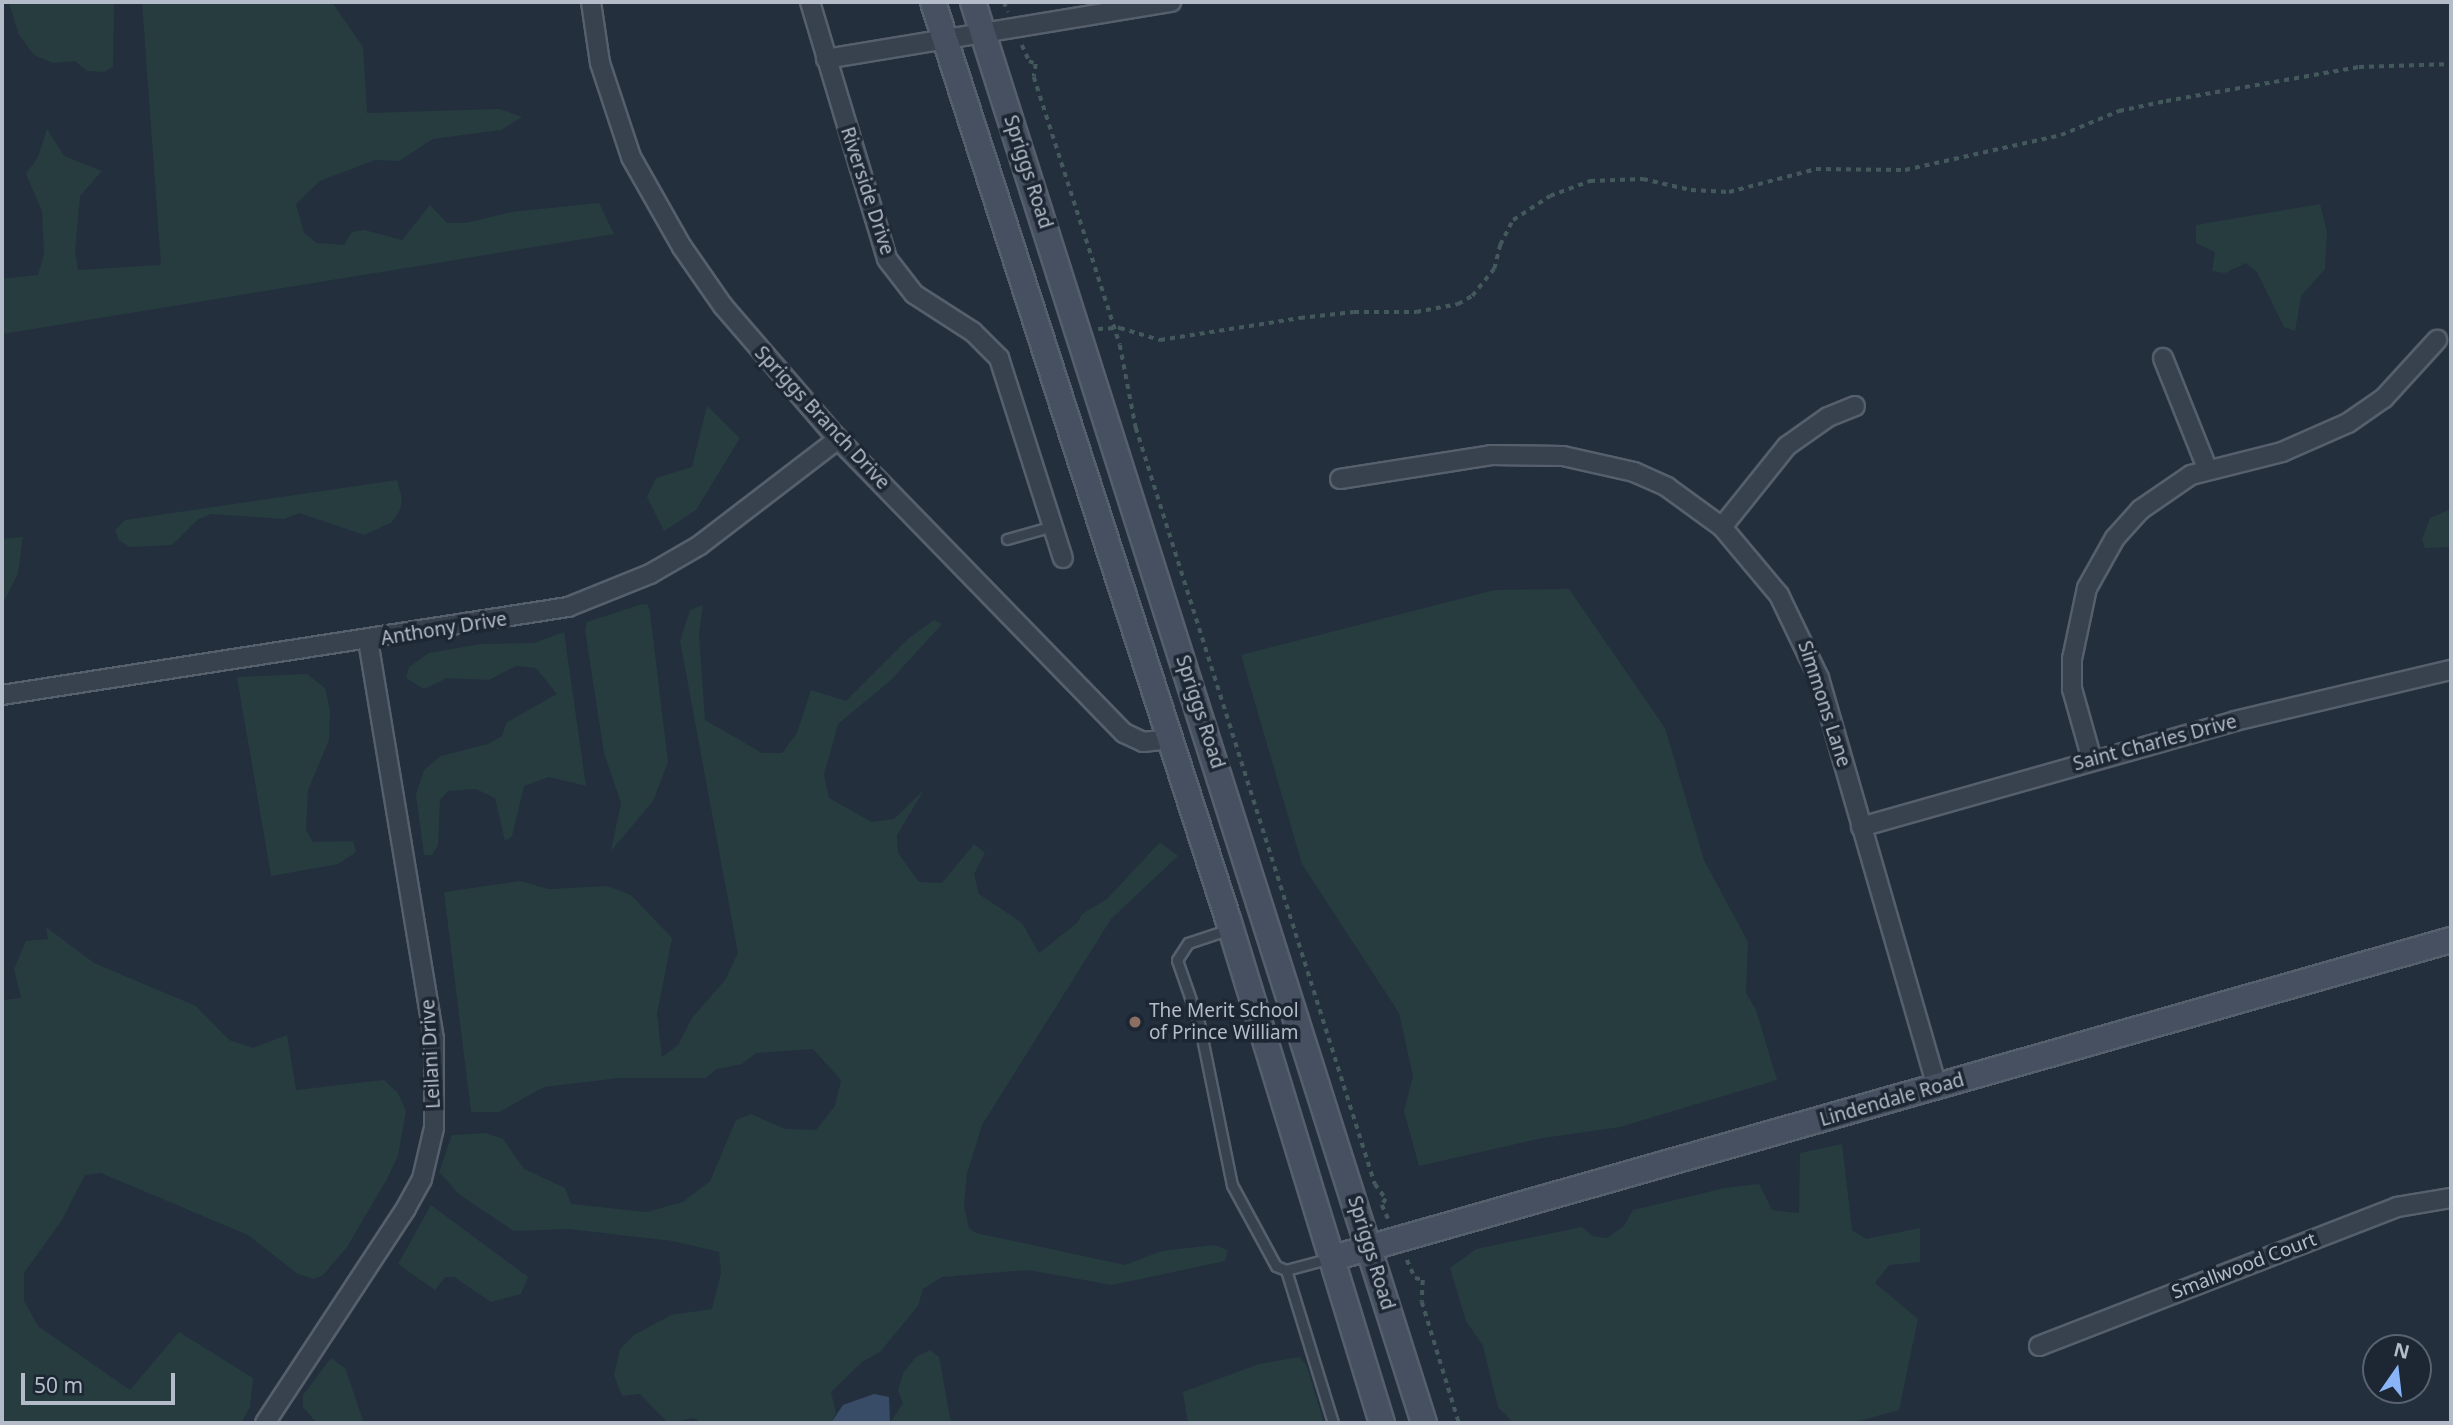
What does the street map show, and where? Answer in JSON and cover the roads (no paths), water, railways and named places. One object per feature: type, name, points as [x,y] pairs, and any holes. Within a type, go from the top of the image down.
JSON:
[{"type":"main road","name":"Spriggs Road","points":[[933,2],[1171,739],[1382,1423]]},
{"type":"main road","name":"Spriggs Road","points":[[973,2],[1424,1423]]},
{"type":"main road","name":"Lindendale Road","points":[[1333,1258],[2451,940]]},
{"type":"street","name":"Spriggs Branch Drive","points":[[591,2],[614,111],[649,192],[723,306],[838,439],[1124,733],[1143,742],[1171,739]]},
{"type":"street","name":"Riverside Drive","points":[[810,2],[887,259],[914,294],[973,332],[999,358],[1063,558]]},
{"type":"street","points":[[826,59],[944,36],[1161,3]]},
{"type":"street","points":[[2092,760],[2072,689],[2072,659],[2087,588],[2115,538],[2140,510],[2207,468],[2282,452],[2348,423],[2384,398],[2437,340]]},
{"type":"street","points":[[2163,358],[2207,468]]},
{"type":"street","points":[[1722,527],[1787,446],[1818,423],[1855,406]]},
{"type":"street","name":"Anthony Drive","points":[[2,695],[531,616],[614,591],[700,545],[838,439]]},
{"type":"street","name":"Simmons Lane","points":[[1340,479],[1491,455],[1563,456],[1634,472],[1678,494],[1722,527],[1754,560],[1804,639],[1819,678],[1937,1088]]},
{"type":"street","name":"Leilani Drive","points":[[265,1423],[406,1208],[422,1179],[434,1128],[434,1039],[369,641]]},
{"type":"street","name":"Saint Charles Drive","points":[[1861,827],[2092,760],[2451,670]]},
{"type":"street","name":"Smallwood Court","points":[[2039,1346],[2396,1207],[2451,1198]]},
{"type":"lane","points":[[1007,539],[1053,526]]},
{"type":"lane","points":[[1231,929],[1188,943],[1177,960],[1199,1023],[1232,1185],[1276,1266],[1286,1270],[1333,1258]]},
{"type":"lane","points":[[1286,1270],[1333,1423]]},
{"type":"water","points":[[874,1394],[889,1397],[890,1423],[831,1423],[843,1405]]},
{"type":"place","name":"The Merit School of Prince William","points":[[1135,1022]]}]
